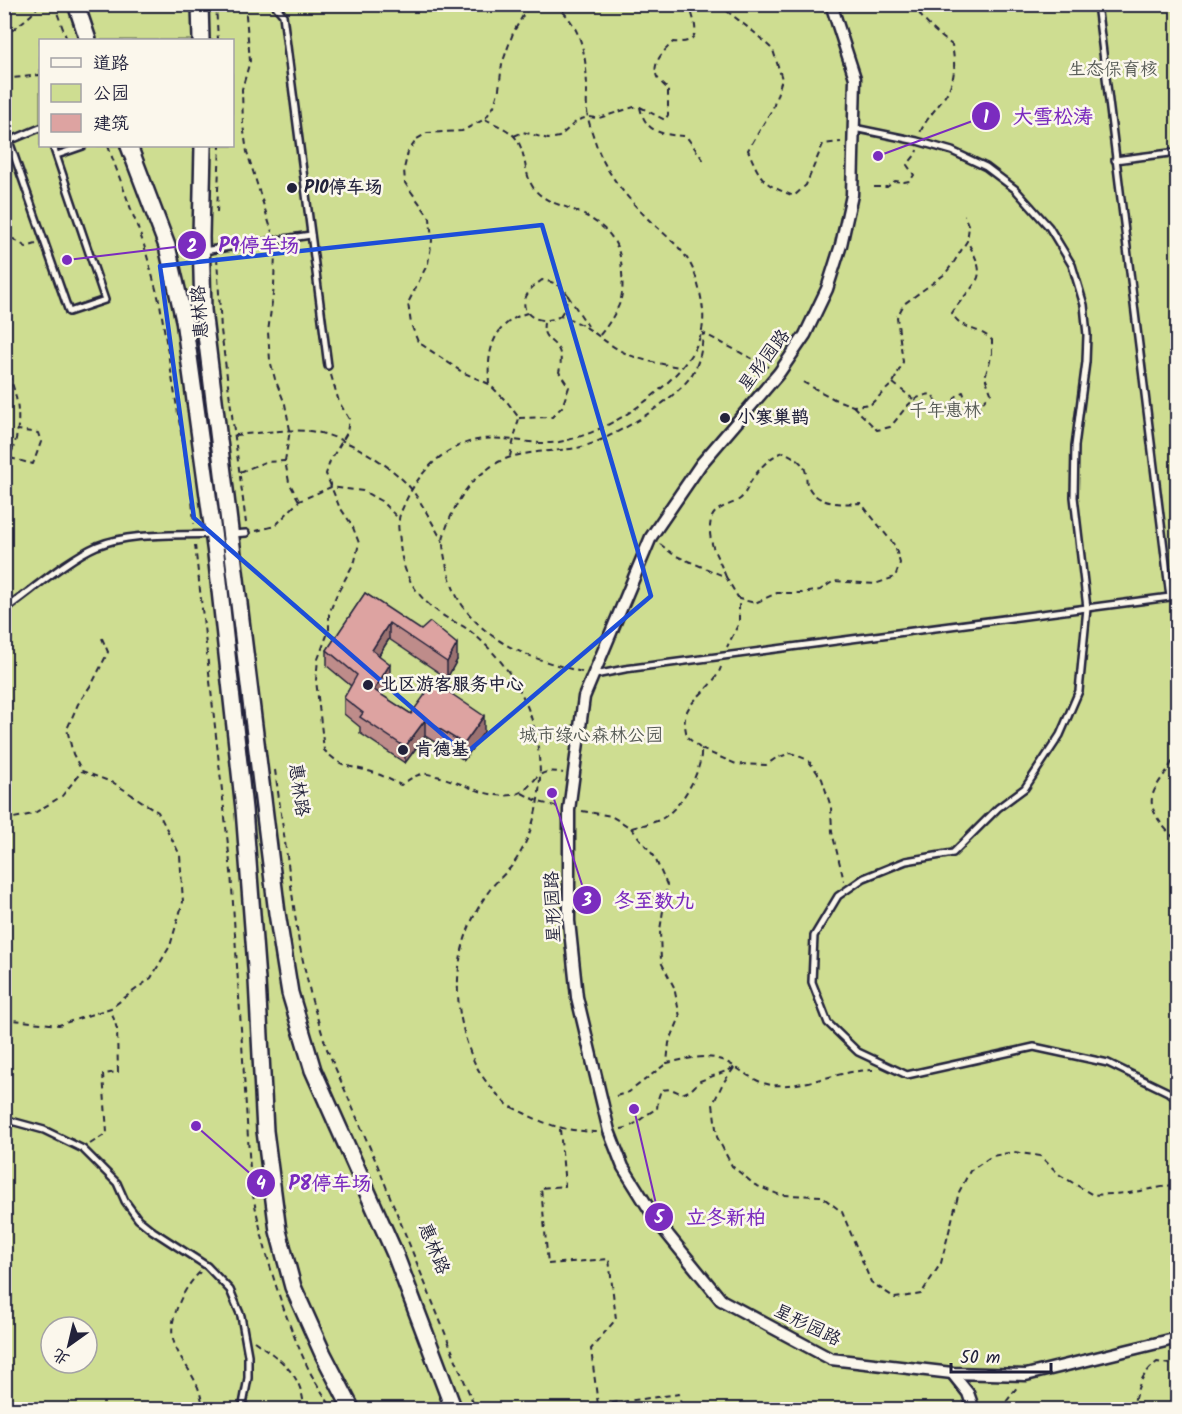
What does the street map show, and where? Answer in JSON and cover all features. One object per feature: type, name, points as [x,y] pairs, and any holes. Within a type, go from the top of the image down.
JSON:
[{"type":"main road","points":[[76,4],[88,39]]},
{"type":"main road","points":[[200,4],[201,39]]},
{"type":"main road","name":"惠林路","points":[[129,147],[167,246],[184,320],[213,534],[244,809],[257,980],[265,1131],[278,1231],[293,1287],[323,1354],[352,1410]]},
{"type":"main road","name":"惠林路","points":[[203,147],[209,250],[203,310],[239,534],[272,878],[290,993],[313,1070],[395,1254],[454,1410]]},
{"type":"street","name":"星形园路","points":[[831,4],[855,78],[852,195],[841,245],[827,289],[805,335],[779,373],[701,464],[651,537],[584,697],[569,810],[569,921],[577,997],[609,1131],[623,1167],[656,1220],[721,1300],[831,1359],[952,1374],[1026,1375],[1178,1338]]},
{"type":"street","points":[[952,1374],[968,1394],[974,1410]]},
{"type":"lane","points":[[274,4],[283,15],[328,366]]},
{"type":"lane","points":[[593,675],[1170,597],[1096,4]]},
{"type":"lane","points":[[39,128],[9,141],[69,312],[105,300],[53,147]]},
{"type":"lane","points":[[854,128],[952,151],[986,167],[1015,189],[1048,227],[1072,265],[1084,305],[1087,335],[1086,362],[1075,446],[1074,497],[1087,608],[1078,691],[1060,735],[1025,788],[998,808],[953,853],[906,861],[864,878],[838,896],[814,936],[812,982],[828,1023],[858,1052],[907,1075],[1034,1047],[1108,1063],[1168,1092],[1178,1100]]},
{"type":"lane","points":[[57,155],[80,147]]},
{"type":"lane","points":[[1115,160],[1178,152]]},
{"type":"lane","points":[[209,250],[311,235]]},
{"type":"lane","points":[[4,610],[72,561],[98,546],[140,537],[239,534]]},
{"type":"lane","points":[[4,1119],[45,1130],[83,1149],[117,1183],[125,1201],[138,1219],[153,1232],[207,1266],[230,1290],[245,1334],[248,1372],[242,1410]]},
{"type":"path","points":[[4,36],[31,15],[40,4]]},
{"type":"path","points":[[54,4],[67,39]]},
{"type":"path","points":[[216,4],[218,39]]},
{"type":"path","points":[[245,4],[250,61],[242,89],[243,125],[247,152],[268,214],[274,241],[276,261],[268,332],[270,360],[285,404],[290,430],[285,461],[289,482],[299,501]]},
{"type":"path","points":[[519,418],[489,384],[462,372],[418,342],[408,303],[428,263],[432,242],[430,218],[405,183],[404,169],[408,152],[417,139],[427,133],[462,130],[485,118],[494,106],[502,64],[513,33],[525,12],[534,4]]},
{"type":"path","points":[[443,542],[453,512],[469,485],[491,467],[509,457],[579,447],[610,435],[638,420],[663,403],[690,378],[702,352],[704,315],[690,261],[618,185],[598,149],[588,117],[586,55],[570,22],[555,4]]},
{"type":"path","points":[[514,136],[523,132],[548,139],[559,137],[578,120],[588,117],[599,118],[634,107],[640,107],[665,120],[668,115],[668,89],[657,77],[656,64],[662,52],[673,42],[686,43],[693,38],[697,29],[691,11],[697,4]]},
{"type":"path","points":[[718,4],[773,50],[782,79],[773,108],[748,150],[757,171],[769,186],[794,196],[806,185],[823,144],[853,142]]},
{"type":"path","points":[[874,188],[887,187],[895,181],[904,183],[910,181],[914,175],[907,165],[916,154],[917,141],[923,124],[951,84],[954,61],[952,45],[929,26],[914,4]]},
{"type":"path","points":[[4,79],[39,75]]},
{"type":"path","points":[[640,107],[643,119],[652,129],[668,135],[686,136],[704,161]]},
{"type":"path","points":[[485,118],[514,136],[524,153],[526,172],[536,190],[550,201],[577,211],[599,224],[618,244],[622,264],[623,290],[618,308],[599,336]]},
{"type":"path","name":"惠林路","points":[[108,147],[144,245],[160,304],[192,500],[231,872],[251,1185],[259,1229],[280,1300],[310,1371],[333,1410]]},
{"type":"path","points":[[217,213],[220,147]]},
{"type":"path","points":[[853,406],[871,404],[893,383],[903,362],[897,317],[904,304],[945,274],[967,241],[969,227],[964,214]]},
{"type":"path","points":[[4,233],[26,247],[44,241]]},
{"type":"path","points":[[4,247],[11,238]]},
{"type":"path","points":[[803,382],[834,399],[853,406],[877,429],[890,428],[913,399],[922,395],[932,394],[939,406],[948,409],[958,394],[963,392],[970,413],[986,401],[991,393],[986,377],[992,354],[992,340],[984,332],[962,326],[952,313],[980,276],[980,265],[967,241]]},
{"type":"path","name":"惠林路","points":[[209,250],[240,472],[239,534]]},
{"type":"path","points":[[568,295],[566,309],[554,320],[544,322],[527,313],[524,306],[526,295],[542,280],[554,282],[562,287],[568,295],[590,329]]},
{"type":"path","points":[[489,384],[488,355],[493,340],[501,329],[515,317],[527,313]]},
{"type":"path","points":[[560,316],[590,329],[626,354],[654,363],[681,368]]},
{"type":"path","points":[[519,418],[552,417],[562,407],[569,387],[559,372],[562,358],[558,348],[548,339],[543,328],[544,322]]},
{"type":"path","points":[[703,333],[681,368],[635,410],[589,433],[560,442],[531,444],[485,439],[460,445],[435,460],[411,489],[399,519],[401,557],[413,588],[443,616],[468,629],[504,665],[528,702],[538,739],[539,802],[527,838],[513,865],[490,889],[469,926],[458,964],[458,999],[465,1039],[481,1075],[505,1103],[538,1121],[560,1129],[609,1131],[628,1128],[636,1124],[645,1114],[657,1109],[661,1090],[671,1089],[682,1095],[700,1081],[734,1068]]},
{"type":"path","points":[[703,333],[779,373]]},
{"type":"path","points":[[4,365],[19,410],[18,430],[10,458],[4,466]]},
{"type":"path","points":[[328,366],[339,402],[349,419],[347,433],[326,474],[339,506],[352,525],[359,543],[355,561],[332,605],[329,614],[329,630],[318,659],[316,680],[324,750],[336,762],[349,768],[373,772],[401,784],[422,773],[450,779],[492,795],[522,794],[539,802],[569,810],[610,816],[631,828],[654,856],[667,885],[660,930],[661,962],[674,987],[681,1017],[669,1043],[667,1063]]},
{"type":"path","points":[[893,383],[913,399]]},
{"type":"path","points":[[509,457],[519,418]]},
{"type":"path","points":[[10,458],[33,464],[41,442],[38,433],[18,430]]},
{"type":"path","points":[[235,435],[290,430],[312,431],[342,440],[383,464],[411,489],[443,542],[458,599],[476,621],[497,639],[542,661],[593,675]]},
{"type":"path","points":[[739,599],[755,603],[777,593],[820,590],[834,581],[875,584],[894,577],[900,563],[895,546],[861,503],[825,502],[813,494],[807,483],[805,468],[793,457],[784,453],[775,455],[763,466],[742,498],[716,511],[711,517],[709,533],[712,549],[719,557],[726,578],[739,599],[740,623],[723,656],[721,669],[711,685],[688,707],[685,718],[687,737],[701,749],[736,764],[766,765],[776,758],[791,753],[808,760],[822,779],[831,807],[832,832],[847,890]]},
{"type":"path","points":[[240,472],[265,462],[285,461]]},
{"type":"path","points":[[239,534],[275,526],[299,501],[331,487],[363,491],[381,501],[399,519]]},
{"type":"path","points":[[651,537],[674,555],[726,578]]},
{"type":"path","points":[[1170,597],[1177,634],[1177,738],[1167,774],[1155,788],[1152,803],[1157,818],[1178,842]]},
{"type":"path","points":[[4,1019],[59,1025],[111,1008],[151,978],[170,946],[183,902],[180,855],[158,812],[114,783],[82,771],[73,754],[67,729],[78,704],[93,682],[108,652],[101,636]]},
{"type":"path","points":[[631,828],[663,818],[675,806],[688,791],[702,760],[701,749]]},
{"type":"path","name":"惠林路","points":[[275,769],[299,943],[312,1001],[327,1049],[378,1164],[476,1410]]},
{"type":"path","points":[[522,794],[540,774],[552,770],[573,776]]},
{"type":"path","points":[[4,820],[33,814],[62,796],[82,771]]},
{"type":"path","points":[[83,1149],[107,1133],[103,1074],[118,1072],[117,1029],[111,1008]]},
{"type":"path","points":[[616,1096],[629,1092],[667,1063],[691,1058],[717,1058],[751,1078],[772,1084],[795,1083],[868,1070],[895,1070]]},
{"type":"path","points":[[734,1068],[723,1083],[713,1104],[717,1137],[732,1166],[755,1185],[780,1195],[821,1196],[842,1212],[871,1282],[895,1298],[921,1294],[941,1263],[959,1192],[970,1170],[992,1156],[1014,1152],[1040,1156],[1060,1175],[1093,1195],[1129,1193],[1178,1184]]},
{"type":"path","points":[[560,1129],[565,1186],[541,1188],[548,1264],[609,1259],[616,1319],[591,1349],[599,1410]]},
{"type":"path","points":[[204,1410],[198,1385],[183,1362],[174,1344],[171,1331],[177,1308],[188,1286],[207,1266]]},
{"type":"path","points":[[245,1334],[273,1354],[294,1375],[303,1392],[304,1410]]},
{"type":"path","points":[[1132,1410],[1140,1379],[1148,1368],[1157,1362],[1178,1363]]},
{"type":"path","points":[[999,1410],[1026,1375]]},
{"type":"path","points":[[598,1405],[680,1394],[682,1410]]},
{"type":"highlighted area","points":[[542,225],[651,596],[465,754],[194,518],[160,266]]},
{"type":"green space","name":"城市绿心森林公园","points":[[5,5],[1177,5],[1177,1409],[5,1410]]},
{"type":"building","points":[[365,593],[421,630],[430,622],[457,644],[447,662],[389,623],[372,650],[390,664],[374,690],[411,714],[434,682],[484,716],[464,744],[425,720],[405,747],[360,717],[363,713],[344,698],[357,675],[327,650]]},
{"type":"place","name":"大雪松涛","points":[[878,156]]},
{"type":"place","name":"P10停车场","points":[[292,188]]},
{"type":"place","name":"P9停车场","points":[[67,260]]},
{"type":"place","name":"小寒巢鹊","points":[[725,418]]},
{"type":"place","name":"北区游客服务中心","points":[[368,685]]},
{"type":"place","name":"肯德基","points":[[403,750]]},
{"type":"place","name":"冬至数九","points":[[552,793]]},
{"type":"place","name":"立冬新柏","points":[[634,1109]]},
{"type":"place","name":"P8停车场","points":[[196,1126]]},
{"type":"park label","name":"生态保育核","points":[[1113,70]]},
{"type":"park label","name":"千年惠林","points":[[945,411]]}]
